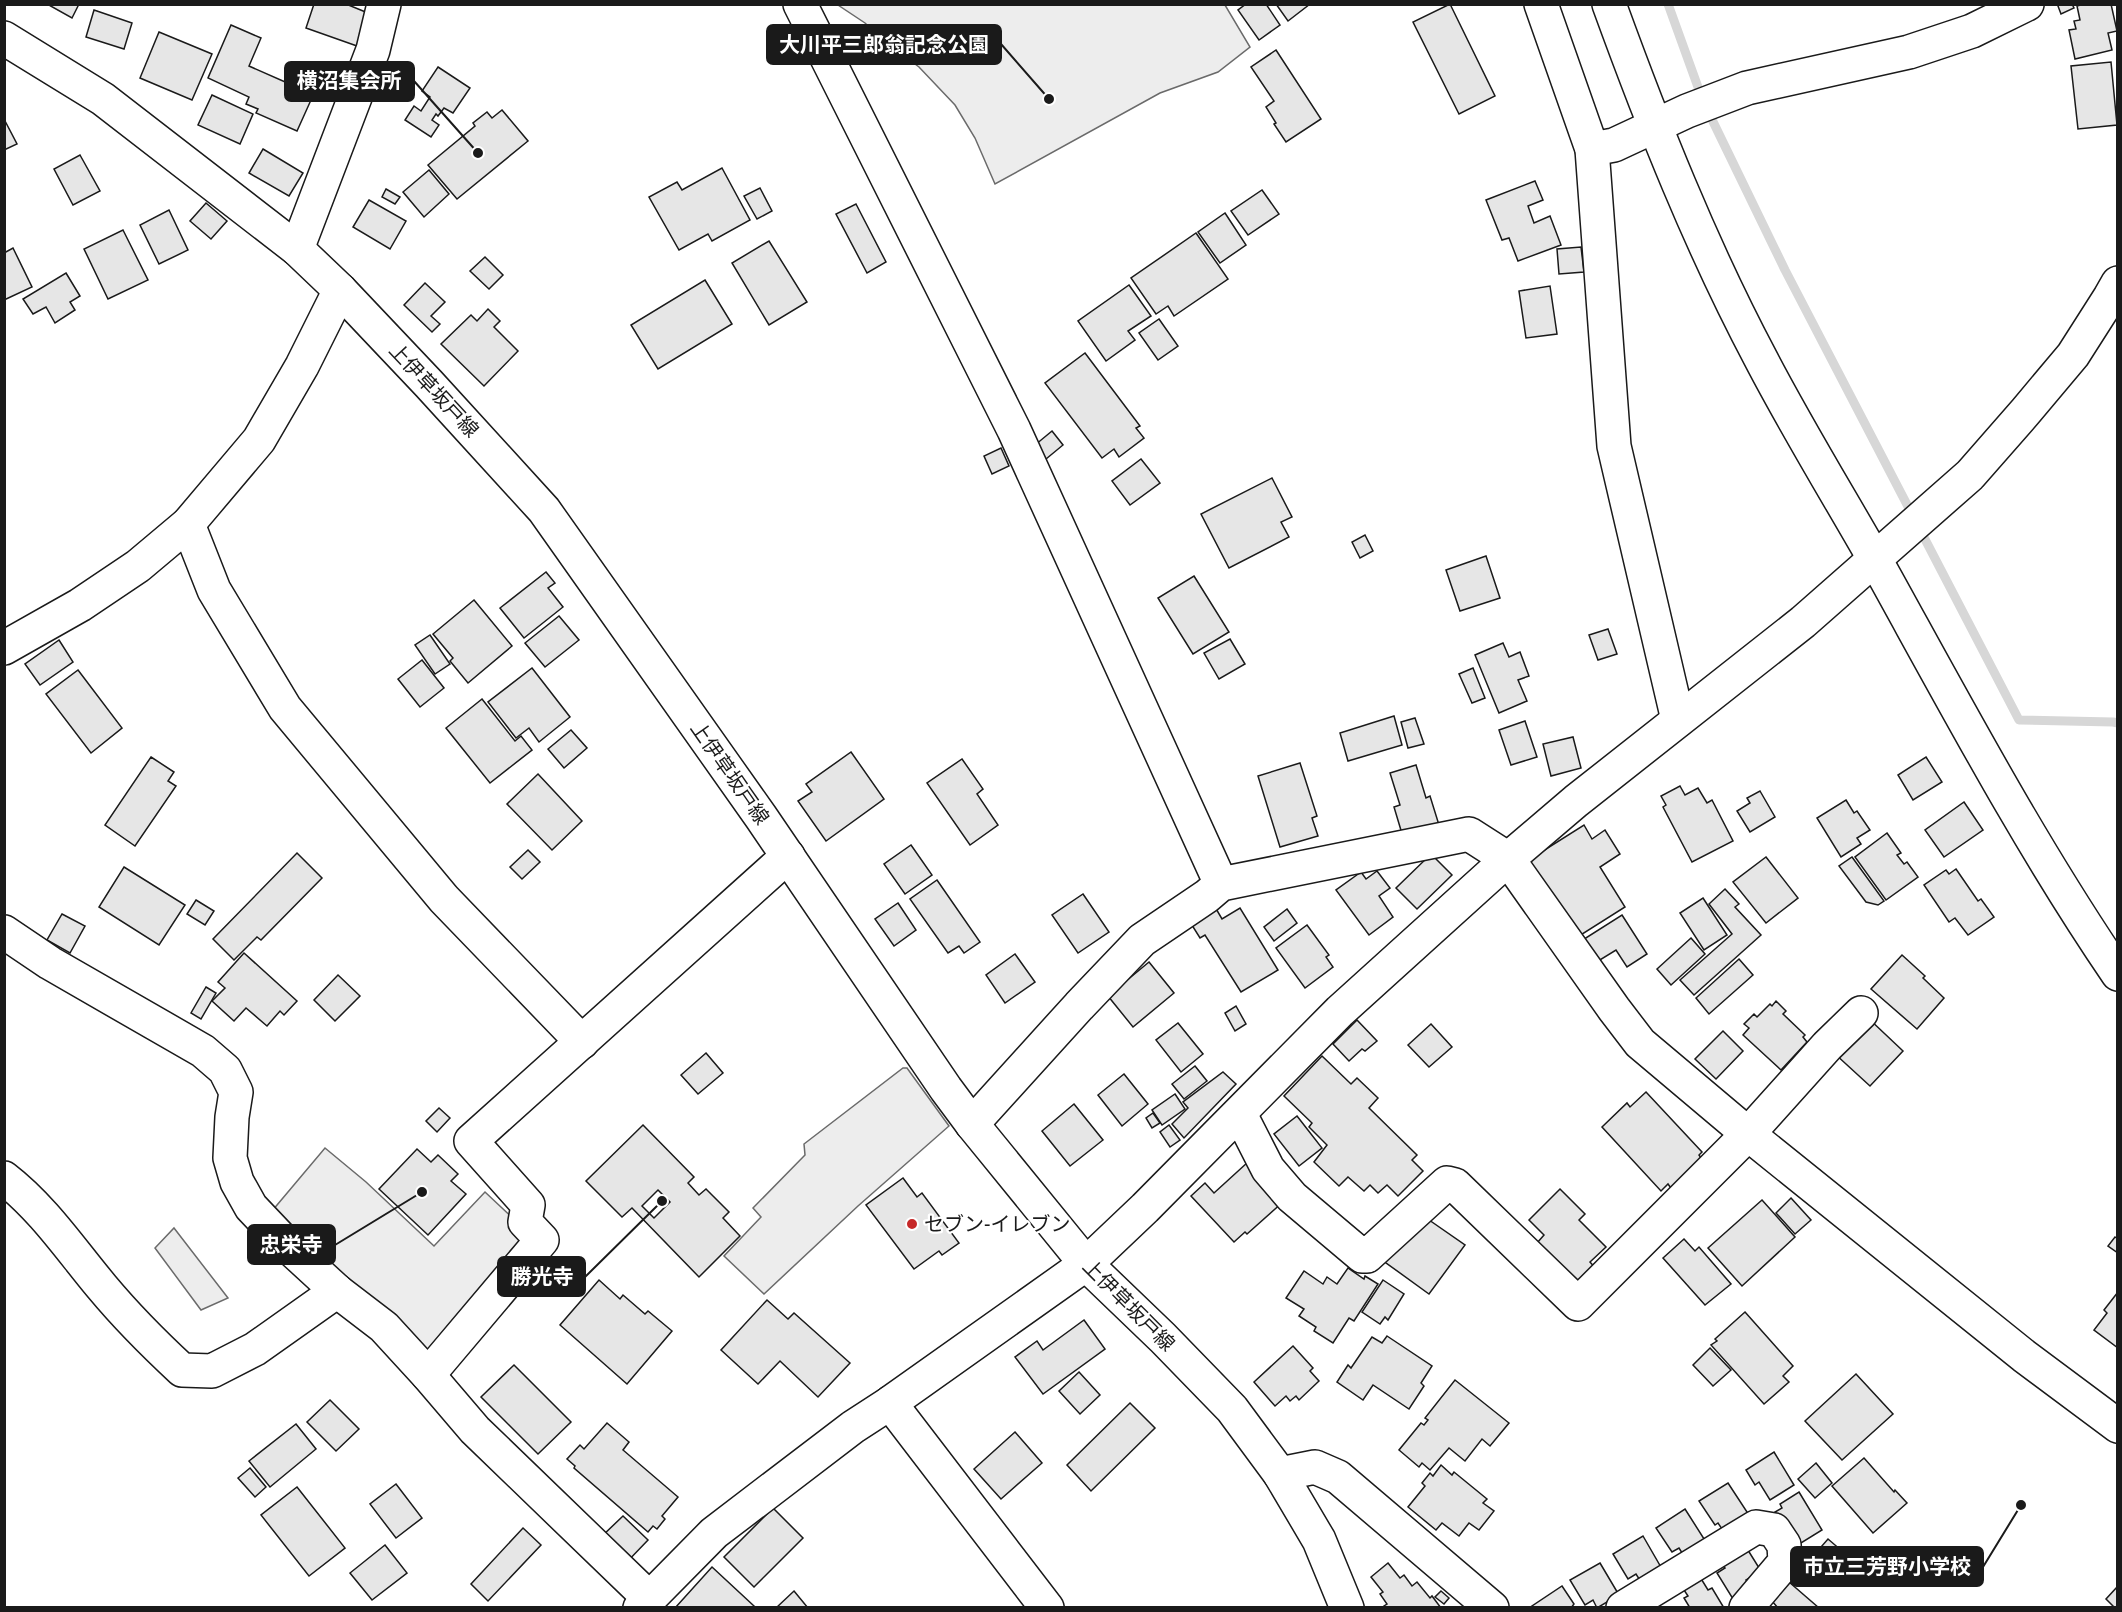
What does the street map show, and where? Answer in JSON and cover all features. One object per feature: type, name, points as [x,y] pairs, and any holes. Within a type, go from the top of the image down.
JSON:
[{"type":"street","points":[[297,249],[373,50],[384,4]]},
{"type":"street","points":[[800,4],[1014,430],[1221,885]]},
{"type":"street","points":[[1541,4],[1592,148],[1614,446],[1678,720]]},
{"type":"street","points":[[1609,4],[1655,126],[1704,242],[1760,359],[2045,860],[2118,974]]},
{"type":"street","points":[[1592,148],[1614,145],[1687,111],[1747,88],[1920,48],[1972,31],[2027,4]]},
{"type":"street","name":"上伊草坂戸線","points":[[4,38],[103,99],[297,249],[340,290],[429,384],[544,510],[788,856],[972,1124],[1086,1264],[1232,1409],[1280,1474],[1319,1540],[1347,1608]]},
{"type":"street","points":[[4,932],[51,963],[203,1051],[225,1071],[236,1092],[230,1158],[237,1182],[251,1207],[288,1246],[337,1291],[384,1327],[475,1430],[644,1602],[714,1533],[854,1427],[1086,1264],[1145,1208],[1340,1011],[1508,859],[1576,801],[1803,622],[1970,475],[2073,355],[2118,282]]},
{"type":"street","points":[[4,648],[138,566],[188,524],[259,440],[302,366],[340,290]]},
{"type":"street","points":[[188,524],[214,590],[285,708],[444,899],[582,1042]]},
{"type":"street","points":[[972,1124],[1142,940],[1221,885],[1469,834],[1508,859],[1640,1042],[1748,1134],[2014,1349],[2118,1426]]},
{"type":"street","points":[[428,1375],[542,1240],[525,1222],[528,1205],[471,1141],[788,856]]},
{"type":"street","points":[[1244,1122],[1268,1169],[1292,1197],[1362,1256],[1367,1256],[1447,1183],[1455,1185],[1578,1304],[1748,1134],[1827,1046],[1861,1013]]},
{"type":"street","points":[[4,1178],[19,1190],[63,1238],[102,1287],[147,1337],[182,1370],[212,1371],[255,1349],[337,1291]]},
{"type":"street","points":[[890,1403],[1047,1608]]},
{"type":"street","points":[[1280,1474],[1315,1467],[1338,1477],[1491,1608]]},
{"type":"street","points":[[1623,1608],[1756,1527],[1774,1530],[1784,1545],[1785,1562],[1746,1608]]},
{"type":"shaded area","points":[[838,5],[1225,5],[1250,47],[1218,72],[1160,93],[995,184],[975,138],[955,105],[919,67],[865,23]]},
{"type":"shaded area","points":[[903,1068],[907,1068],[949,1126],[858,1206],[764,1294],[724,1256],[761,1217],[753,1208],[805,1155],[804,1144]]},
{"type":"shaded area","points":[[325,1148],[366,1182],[434,1246],[485,1192],[532,1236],[533,1242],[423,1354],[272,1211]]},
{"type":"shaded area","points":[[174,1228],[228,1298],[201,1310],[155,1248]]},
{"type":"building","points":[[47,4],[79,4],[72,18]]},
{"type":"building","points":[[314,4],[346,4],[368,13],[357,46],[306,28]]},
{"type":"building","points":[[1246,4],[1266,4],[1280,25],[1259,40],[1238,10]]},
{"type":"building","points":[[1276,4],[1310,4],[1288,21]]},
{"type":"building","points":[[1450,4],[1495,96],[1459,114],[1413,22]]},
{"type":"building","points":[[2072,4],[2074,8],[2061,14],[2058,6]]},
{"type":"building","points":[[2111,4],[2117,31],[2108,33],[2112,50],[2075,59],[2069,30],[2076,29],[2074,21],[2080,20],[2077,6]]},
{"type":"building","points":[[94,10],[132,23],[124,49],[86,37]]},
{"type":"building","points":[[231,25],[261,38],[249,66],[292,85],[290,91],[311,100],[297,131],[256,113],[258,109],[246,104],[249,97],[208,78]]},
{"type":"building","points":[[159,32],[212,54],[192,100],[140,78]]},
{"type":"building","points":[[1276,50],[1321,119],[1286,142],[1266,107],[1274,101],[1251,67]]},
{"type":"building","points":[[2111,62],[2117,125],[2078,129],[2071,66]]},
{"type":"building","points":[[438,67],[470,88],[453,113],[444,108],[438,116],[436,114],[432,120],[439,125],[431,137],[405,120],[414,106],[421,111],[430,97],[422,91]]},
{"type":"building","points":[[212,95],[253,114],[240,144],[198,125]]},
{"type":"building","points":[[502,110],[528,141],[457,199],[428,165],[475,126],[473,123],[487,112],[492,118]]},
{"type":"building","points":[[4,119],[17,144],[4,150]]},
{"type":"building","points":[[263,149],[303,173],[289,196],[249,173]]},
{"type":"building","points":[[80,155],[100,191],[73,205],[54,169]]},
{"type":"building","points":[[722,168],[750,220],[712,241],[708,234],[679,250],[649,197],[677,182],[682,190]]},
{"type":"building","points":[[429,170],[449,194],[424,217],[403,192]]},
{"type":"building","points":[[1535,181],[1543,200],[1528,206],[1534,223],[1550,216],[1561,245],[1518,261],[1509,238],[1502,240],[1486,200]]},
{"type":"building","points":[[760,188],[772,211],[757,219],[744,196]]},
{"type":"building","points":[[386,189],[400,197],[395,204],[382,197]]},
{"type":"building","points":[[1262,190],[1279,214],[1248,235],[1231,211]]},
{"type":"building","points":[[369,200],[406,221],[390,249],[353,227]]},
{"type":"building","points":[[206,203],[227,221],[211,239],[190,221]]},
{"type":"building","points":[[856,204],[886,262],[867,273],[836,214]]},
{"type":"building","points":[[169,210],[188,250],[159,264],[140,225]]},
{"type":"building","points":[[1225,213],[1246,245],[1220,263],[1198,232]]},
{"type":"building","points":[[123,230],[148,280],[108,299],[84,249]]},
{"type":"building","points":[[1196,233],[1228,279],[1174,316],[1168,306],[1156,314],[1131,278]]},
{"type":"building","points":[[769,241],[807,302],[769,325],[732,263]]},
{"type":"building","points":[[1581,247],[1584,272],[1559,274],[1557,249]]},
{"type":"building","points":[[13,248],[32,287],[4,300],[4,253]]},
{"type":"building","points":[[485,257],[503,275],[489,289],[470,271]]},
{"type":"building","points":[[66,273],[80,296],[70,302],[75,310],[55,323],[46,307],[33,314],[23,299]]},
{"type":"building","points":[[705,280],[732,324],[658,369],[631,325]]},
{"type":"building","points":[[425,283],[445,302],[431,316],[440,324],[432,332],[404,305]]},
{"type":"building","points":[[1129,285],[1151,316],[1128,331],[1135,340],[1106,361],[1078,321]]},
{"type":"building","points":[[1550,286],[1557,334],[1526,338],[1519,291]]},
{"type":"building","points":[[488,309],[500,321],[494,327],[518,351],[484,386],[441,344],[471,315],[477,321]]},
{"type":"building","points":[[1159,319],[1178,346],[1158,360],[1139,333]]},
{"type":"building","points":[[1085,353],[1140,426],[1136,428],[1144,438],[1119,457],[1114,449],[1102,458],[1045,383]]},
{"type":"building","points":[[1052,431],[1063,445],[1046,459],[1035,445]]},
{"type":"building","points":[[1001,448],[1009,466],[992,474],[984,456]]},
{"type":"building","points":[[1141,459],[1160,483],[1130,505],[1112,481]]},
{"type":"building","points":[[1272,478],[1292,517],[1281,522],[1289,537],[1229,568],[1201,514]]},
{"type":"building","points":[[1365,535],[1373,551],[1360,558],[1352,542]]},
{"type":"building","points":[[1486,556],[1500,598],[1460,611],[1446,570]]},
{"type":"building","points":[[546,572],[555,583],[548,588],[563,607],[524,638],[500,608]]},
{"type":"building","points":[[1194,576],[1229,632],[1193,654],[1158,598]]},
{"type":"building","points":[[474,600],[512,646],[468,683],[450,661],[453,658],[433,634]]},
{"type":"building","points":[[559,616],[579,640],[545,667],[525,643]]},
{"type":"building","points":[[1608,629],[1617,654],[1598,660],[1589,635]]},
{"type":"building","points":[[430,635],[450,664],[435,674],[415,645]]},
{"type":"building","points":[[1230,639],[1245,664],[1219,679],[1204,653]]},
{"type":"building","points":[[59,640],[73,662],[40,685],[25,664]]},
{"type":"building","points":[[1503,643],[1509,657],[1520,652],[1529,676],[1518,680],[1527,701],[1499,713],[1475,655]]},
{"type":"building","points":[[422,660],[444,688],[420,707],[398,679]]},
{"type":"building","points":[[532,668],[570,717],[539,742],[529,728],[516,738],[488,702]]},
{"type":"building","points":[[1473,668],[1485,698],[1472,703],[1459,674]]},
{"type":"building","points":[[78,670],[122,728],[91,753],[46,694]]},
{"type":"building","points":[[482,699],[515,741],[521,736],[532,750],[490,783],[446,728]]},
{"type":"building","points":[[1394,716],[1402,745],[1348,761],[1340,733]]},
{"type":"building","points":[[1415,718],[1424,744],[1408,748],[1401,722]]},
{"type":"building","points":[[1525,721],[1537,757],[1511,765],[1499,730]]},
{"type":"building","points":[[571,730],[587,748],[564,768],[548,749]]},
{"type":"building","points":[[1573,737],[1581,768],[1551,776],[1543,744]]},
{"type":"building","points":[[851,752],[884,799],[826,841],[798,801],[812,792],[806,784]]},
{"type":"building","points":[[151,757],[174,772],[168,781],[176,786],[135,846],[105,825]]},
{"type":"building","points":[[1926,757],[1942,782],[1913,800],[1898,775]]},
{"type":"building","points":[[962,759],[983,789],[977,794],[998,825],[970,845],[927,783]]},
{"type":"building","points":[[1300,763],[1317,816],[1312,818],[1318,836],[1280,847],[1258,776]]},
{"type":"building","points":[[1416,765],[1426,798],[1430,796],[1439,825],[1403,837],[1394,807],[1400,805],[1390,773]]},
{"type":"building","points":[[538,774],[582,821],[552,850],[507,804]]},
{"type":"building","points":[[1680,786],[1685,795],[1698,788],[1707,803],[1712,800],[1733,841],[1692,862],[1663,807],[1666,805],[1661,796]]},
{"type":"building","points":[[1760,791],[1775,817],[1750,832],[1737,811],[1750,803],[1747,798]]},
{"type":"building","points":[[1846,800],[1854,813],[1857,811],[1870,830],[1857,838],[1861,844],[1841,857],[1817,818]]},
{"type":"building","points":[[1964,802],[1983,830],[1944,857],[1925,830]]},
{"type":"building","points":[[1584,825],[1592,839],[1605,830],[1620,854],[1600,867],[1625,907],[1576,938],[1527,861]]},
{"type":"building","points":[[1887,833],[1901,853],[1897,855],[1904,864],[1907,862],[1918,877],[1886,900],[1855,857]]},
{"type":"building","points":[[911,845],[932,875],[905,894],[884,864]]},
{"type":"building","points":[[528,850],[540,862],[522,879],[510,867]]},
{"type":"building","points":[[297,853],[322,878],[261,940],[257,937],[234,960],[213,939]]},
{"type":"building","points":[[1431,854],[1452,875],[1417,909],[1396,888]]},
{"type":"building","points":[[1766,857],[1798,898],[1766,923],[1733,882]]},
{"type":"building","points":[[1852,857],[1884,901],[1878,905],[1866,902],[1839,866]]},
{"type":"building","points":[[124,867],[185,905],[159,945],[99,907]]},
{"type":"building","points":[[1956,869],[1978,901],[1981,899],[1994,917],[1968,935],[1955,918],[1949,922],[1924,885],[1946,870],[1949,874]]},
{"type":"building","points":[[1377,871],[1390,888],[1379,896],[1393,917],[1369,935],[1336,890],[1361,872],[1366,879]]},
{"type":"building","points":[[937,880],[980,942],[964,953],[959,946],[948,953],[910,899]]},
{"type":"building","points":[[1725,889],[1739,904],[1735,907],[1761,935],[1694,995],[1680,980],[1732,934],[1709,904]]},
{"type":"building","points":[[1083,894],[1109,932],[1078,953],[1052,915]]},
{"type":"building","points":[[1703,898],[1727,935],[1704,950],[1680,913]]},
{"type":"building","points":[[196,900],[214,911],[205,925],[187,914]]},
{"type":"building","points":[[898,903],[916,930],[894,946],[875,919]]},
{"type":"building","points":[[1215,907],[1222,919],[1240,908],[1278,970],[1241,992],[1205,935],[1200,938],[1190,922]]},
{"type":"building","points":[[1287,909],[1297,923],[1274,941],[1264,927]]},
{"type":"building","points":[[62,914],[85,926],[70,953],[47,940]]},
{"type":"building","points":[[1622,915],[1647,954],[1627,967],[1616,950],[1595,963],[1581,941]]},
{"type":"building","points":[[1307,925],[1329,955],[1326,957],[1333,967],[1305,988],[1276,948]]},
{"type":"building","points":[[1691,938],[1705,954],[1671,985],[1657,969]]},
{"type":"building","points":[[244,953],[297,1001],[284,1015],[280,1011],[267,1026],[246,1008],[234,1021],[212,1001],[225,988],[218,982]]},
{"type":"building","points":[[1015,954],[1035,982],[1005,1003],[986,975]]},
{"type":"building","points":[[1902,955],[1944,998],[1917,1029],[1871,989]]},
{"type":"building","points":[[1739,959],[1753,975],[1709,1014],[1696,998]]},
{"type":"building","points":[[1149,962],[1174,993],[1133,1027],[1108,996]]},
{"type":"building","points":[[338,975],[360,996],[335,1021],[314,1000]]},
{"type":"building","points":[[206,987],[216,993],[201,1019],[191,1013]]},
{"type":"building","points":[[1776,1001],[1786,1011],[1783,1014],[1805,1035],[1803,1037],[1807,1042],[1781,1070],[1743,1035],[1749,1028],[1744,1024],[1754,1014],[1757,1017]]},
{"type":"building","points":[[1236,1006],[1246,1024],[1235,1031],[1225,1013]]},
{"type":"building","points":[[1867,1017],[1903,1051],[1870,1086],[1834,1053]]},
{"type":"building","points":[[1357,1020],[1377,1041],[1365,1051],[1362,1049],[1349,1061],[1333,1044]]},
{"type":"building","points":[[1178,1023],[1203,1054],[1181,1072],[1156,1040]]},
{"type":"building","points":[[1431,1024],[1452,1047],[1429,1067],[1408,1045]]},
{"type":"building","points":[[1723,1031],[1743,1051],[1716,1079],[1695,1059]]},
{"type":"building","points":[[706,1053],[723,1073],[698,1094],[681,1075]]},
{"type":"building","points":[[1322,1056],[1351,1084],[1357,1078],[1378,1098],[1369,1108],[1417,1155],[1412,1160],[1423,1171],[1398,1196],[1387,1185],[1378,1193],[1370,1185],[1364,1191],[1348,1177],[1339,1186],[1314,1162],[1327,1145],[1309,1127],[1312,1123],[1284,1096]]},
{"type":"building","points":[[1195,1066],[1207,1081],[1184,1099],[1172,1084]]},
{"type":"building","points":[[1223,1072],[1236,1084],[1184,1138],[1172,1124],[1188,1108],[1183,1102]]},
{"type":"building","points":[[1124,1074],[1148,1104],[1122,1126],[1098,1095]]},
{"type":"building","points":[[1646,1092],[1702,1152],[1699,1155],[1704,1162],[1673,1191],[1668,1184],[1661,1191],[1602,1127],[1627,1103],[1630,1107]]},
{"type":"building","points":[[1175,1094],[1185,1109],[1162,1125],[1152,1110]]},
{"type":"building","points":[[1074,1104],[1103,1140],[1070,1166],[1042,1131]]},
{"type":"building","points":[[439,1108],[450,1118],[437,1132],[426,1121]]},
{"type":"building","points":[[1153,1113],[1160,1123],[1152,1128],[1146,1118]]},
{"type":"building","points":[[1297,1116],[1322,1148],[1299,1166],[1274,1134]]},
{"type":"building","points":[[643,1125],[694,1177],[688,1183],[699,1195],[706,1189],[729,1212],[723,1218],[740,1236],[699,1277],[632,1208],[622,1217],[586,1181]],"holes":[[[658,1190],[670,1202],[654,1218],[642,1206]]]},
{"type":"building","points":[[1169,1125],[1180,1140],[1170,1147],[1160,1132]]},
{"type":"building","points":[[417,1149],[431,1162],[438,1155],[458,1174],[451,1181],[466,1194],[428,1235],[379,1189]]},
{"type":"building","points":[[1248,1162],[1284,1201],[1247,1234],[1245,1232],[1234,1242],[1191,1196],[1205,1183],[1214,1193]]},
{"type":"building","name":"セブン-イレブン","points":[[903,1178],[917,1197],[922,1193],[959,1243],[942,1255],[939,1251],[914,1269],[866,1205]]},
{"type":"building","points":[[1560,1189],[1585,1214],[1579,1220],[1606,1247],[1590,1262],[1598,1271],[1581,1288],[1537,1243],[1544,1235],[1529,1220]]},
{"type":"building","points":[[1791,1198],[1811,1220],[1795,1234],[1776,1213]]},
{"type":"building","points":[[1762,1200],[1795,1237],[1742,1286],[1708,1248]]},
{"type":"building","points":[[1419,1213],[1465,1245],[1429,1294],[1382,1260]]},
{"type":"building","points":[[2115,1237],[2118,1239],[2118,1253],[2108,1246]]},
{"type":"building","points":[[1684,1239],[1695,1251],[1699,1247],[1731,1284],[1705,1305],[1663,1258]]},
{"type":"building","points":[[1348,1268],[1364,1279],[1365,1276],[1378,1284],[1354,1321],[1349,1318],[1333,1343],[1314,1331],[1316,1327],[1299,1316],[1304,1309],[1286,1298],[1304,1271],[1323,1284],[1327,1277],[1337,1284]]},
{"type":"building","points":[[599,1280],[620,1299],[623,1295],[645,1314],[648,1311],[672,1331],[627,1384],[560,1325]]},
{"type":"building","points":[[1383,1280],[1404,1294],[1388,1320],[1385,1317],[1380,1324],[1362,1312]]},
{"type":"building","points":[[2118,1292],[2118,1348],[2094,1330],[2107,1313],[2104,1310]]},
{"type":"building","points":[[767,1300],[788,1319],[794,1313],[850,1363],[818,1397],[780,1361],[758,1384],[721,1350]]},
{"type":"building","points":[[1745,1312],[1793,1366],[1783,1376],[1789,1382],[1764,1404],[1711,1345]]},
{"type":"building","points":[[1084,1320],[1105,1349],[1043,1394],[1015,1357],[1037,1341],[1043,1350]]},
{"type":"building","points":[[1387,1336],[1432,1366],[1421,1383],[1424,1386],[1409,1409],[1373,1385],[1363,1400],[1337,1382],[1348,1365],[1351,1368],[1372,1337],[1382,1343]]},
{"type":"building","points":[[1293,1346],[1313,1368],[1310,1371],[1319,1381],[1299,1400],[1296,1396],[1290,1401],[1286,1396],[1275,1406],[1254,1382]]},
{"type":"building","points":[[1710,1348],[1731,1370],[1713,1386],[1693,1365]]},
{"type":"building","points":[[514,1365],[571,1422],[538,1454],[481,1397]]},
{"type":"building","points":[[1079,1372],[1100,1395],[1080,1414],[1059,1391]]},
{"type":"building","points":[[1856,1374],[1893,1414],[1842,1460],[1805,1421]]},
{"type":"building","points":[[1455,1380],[1509,1423],[1490,1446],[1482,1439],[1465,1461],[1449,1448],[1430,1470],[1422,1463],[1419,1467],[1399,1450],[1421,1423],[1424,1425],[1428,1420],[1425,1418]]},
{"type":"building","points":[[330,1400],[359,1429],[336,1451],[307,1422]]},
{"type":"building","points":[[1130,1403],[1155,1428],[1091,1491],[1067,1465]]},
{"type":"building","points":[[607,1423],[629,1442],[623,1450],[678,1497],[662,1516],[665,1519],[657,1529],[653,1526],[648,1532],[574,1468],[575,1466],[567,1459],[580,1445],[584,1449]]},
{"type":"building","points":[[296,1424],[316,1449],[270,1487],[249,1461]]},
{"type":"building","points":[[1015,1432],[1042,1463],[1001,1499],[974,1469]]},
{"type":"building","points":[[1774,1452],[1794,1485],[1770,1500],[1759,1482],[1755,1485],[1746,1470]]},
{"type":"building","points":[[1864,1458],[1907,1503],[1873,1533],[1832,1486]]},
{"type":"building","points":[[1816,1463],[1832,1483],[1815,1498],[1798,1479]]},
{"type":"building","points":[[1441,1465],[1452,1475],[1454,1472],[1487,1499],[1483,1503],[1494,1511],[1479,1530],[1469,1523],[1459,1536],[1442,1523],[1436,1530],[1408,1507],[1425,1486],[1422,1483],[1430,1473],[1433,1476]]},
{"type":"building","points":[[250,1468],[266,1487],[255,1497],[238,1478]]},
{"type":"building","points":[[1728,1483],[1749,1515],[1724,1532],[1718,1523],[1715,1525],[1699,1501]]},
{"type":"building","points":[[396,1484],[422,1518],[396,1538],[370,1504]]},
{"type":"building","points":[[297,1487],[345,1548],[309,1576],[261,1515]]},
{"type":"building","points":[[1799,1492],[1822,1530],[1801,1543],[1796,1535],[1791,1538],[1775,1512],[1782,1508],[1780,1504]]},
{"type":"building","points":[[773,1508],[803,1538],[754,1587],[724,1557]]},
{"type":"building","points":[[1685,1509],[1706,1542],[1684,1556],[1679,1548],[1672,1552],[1656,1528]]},
{"type":"building","points":[[623,1516],[648,1540],[625,1564],[600,1538]]},
{"type":"building","points":[[523,1528],[541,1545],[488,1601],[471,1584]]},
{"type":"building","points":[[1643,1536],[1662,1569],[1641,1582],[1636,1574],[1628,1579],[1613,1554]]},
{"type":"building","points":[[1828,1539],[1856,1563],[1837,1586],[1811,1564],[1817,1557],[1814,1555]]},
{"type":"building","points":[[385,1545],[407,1573],[372,1600],[350,1573]]},
{"type":"building","points":[[1746,1547],[1761,1571],[1746,1580],[1751,1588],[1733,1599],[1717,1573],[1725,1568],[1721,1562]]},
{"type":"building","points":[[1388,1563],[1400,1578],[1404,1575],[1412,1586],[1417,1582],[1441,1608],[1385,1608],[1387,1604],[1380,1594],[1383,1592],[1371,1577]]},
{"type":"building","points":[[1600,1563],[1619,1595],[1597,1608],[1593,1600],[1585,1605],[1570,1580]]},
{"type":"building","points":[[712,1567],[754,1606],[752,1608],[675,1608]]},
{"type":"building","points":[[1700,1577],[1708,1590],[1712,1588],[1724,1608],[1690,1608],[1684,1598],[1688,1596],[1682,1587]]},
{"type":"building","points":[[1789,1582],[1819,1608],[1778,1608],[1772,1601]]},
{"type":"building","points":[[1562,1586],[1574,1604],[1571,1608],[1529,1608]]},
{"type":"building","points":[[2118,1586],[2118,1608],[2115,1608],[2106,1599]]},
{"type":"building","points":[[794,1591],[808,1608],[776,1608]]},
{"type":"building","points":[[1441,1591],[1449,1598],[1444,1604],[1435,1597]]},
{"type":"waterway","points":[[1668,4],[1703,101],[1785,270],[2019,720],[2118,723]]},
{"type":"place","name":"大川平三郎翁記念公園","points":[[1049,99]]},
{"type":"place","name":"横沼集会所","points":[[478,153]]},
{"type":"place","name":"忠栄寺","points":[[422,1192]]},
{"type":"place","name":"勝光寺","points":[[662,1201]]},
{"type":"place","name":"セブン-イレブン","points":[[912,1224]]},
{"type":"place","name":"市立三芳野小学校","points":[[2021,1505]]}]
